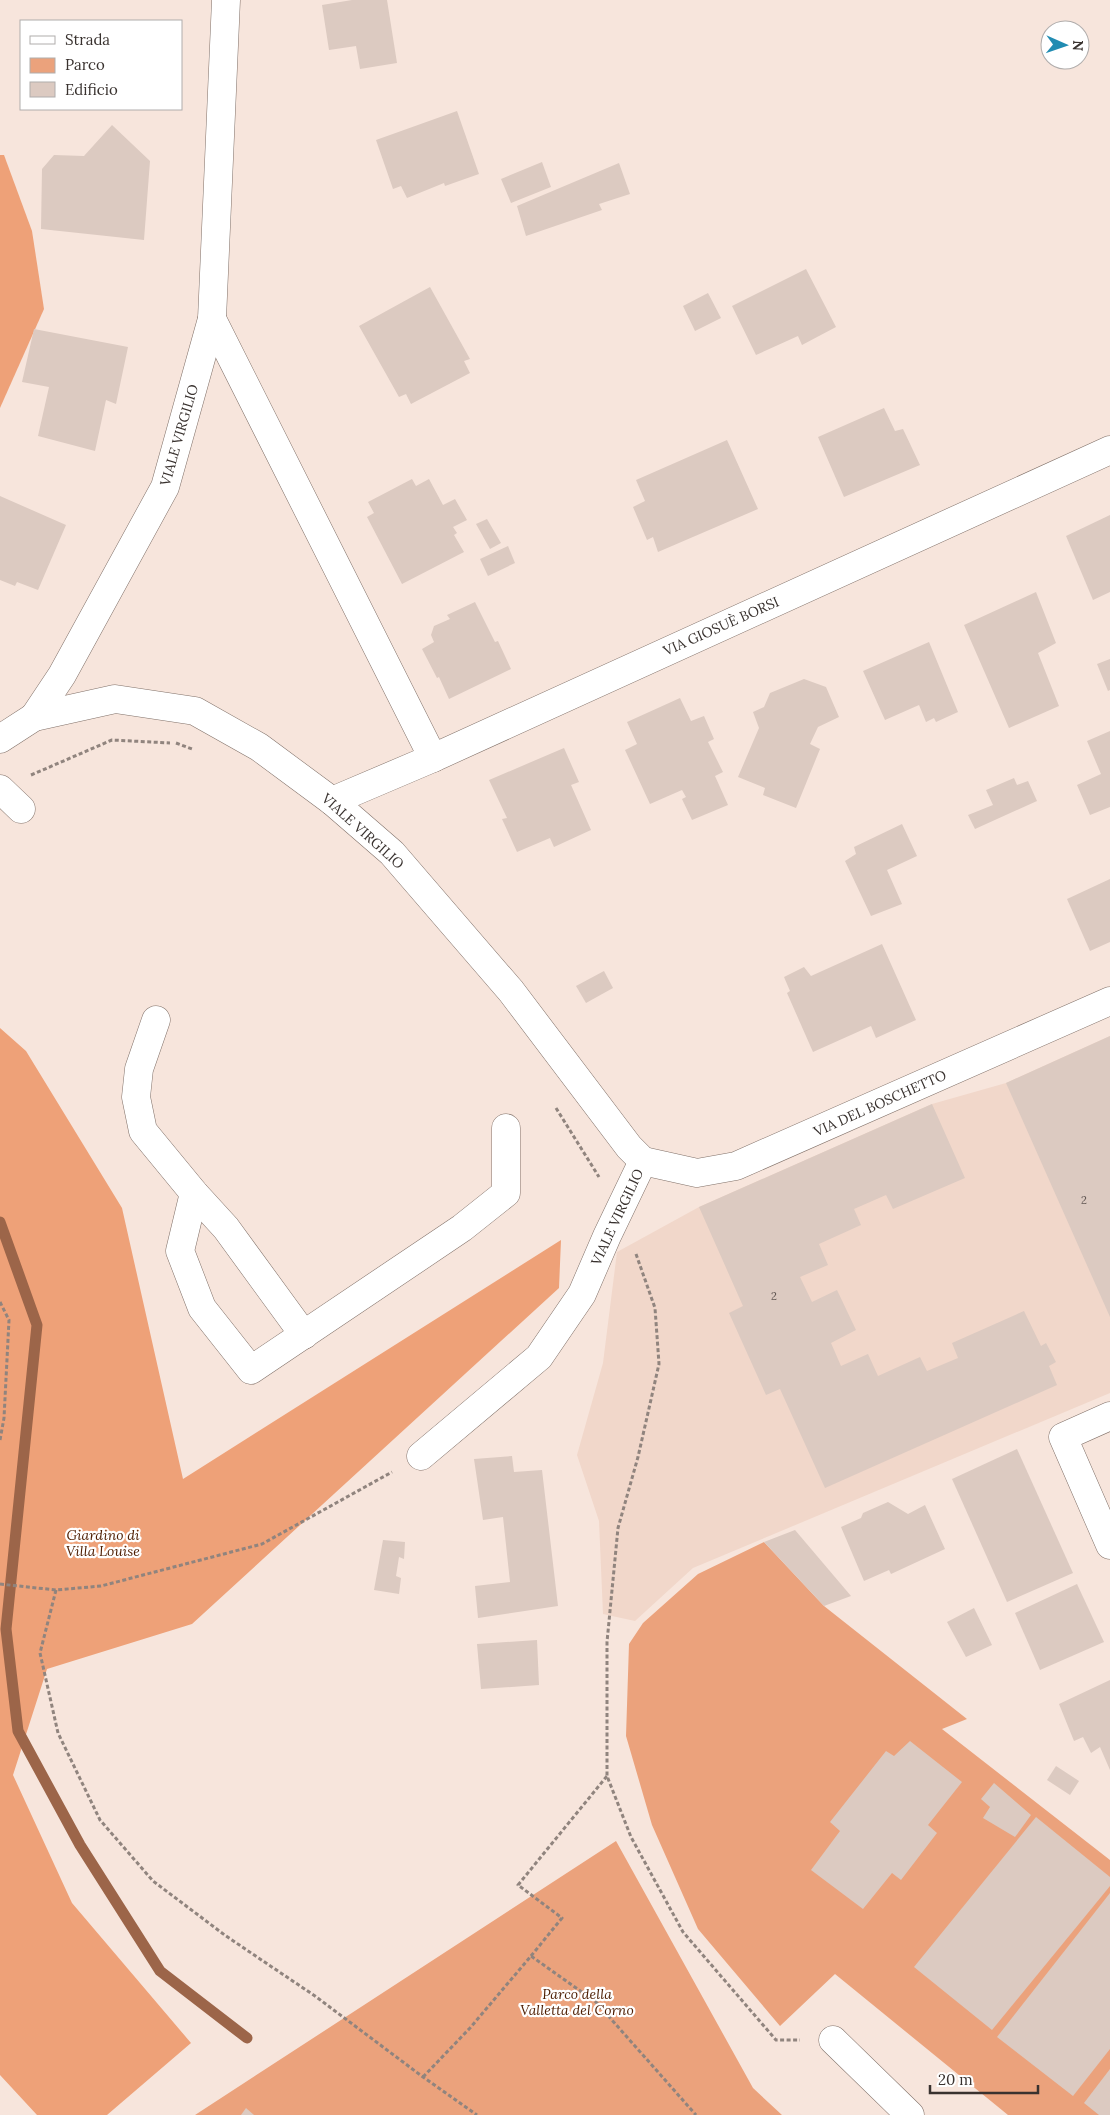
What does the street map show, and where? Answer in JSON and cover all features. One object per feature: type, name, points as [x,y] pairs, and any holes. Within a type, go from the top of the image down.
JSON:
[{"type":"street","name":"VIALE VIRGILIO","points":[[34,717],[62,675],[165,487],[212,319],[226,0]]},
{"type":"street","name":"VIALE VIRGILIO","points":[[212,319],[433,758]]},
{"type":"street","name":"VIA GIOSUÈ BORSI","points":[[332,801],[433,758],[1110,450]]},
{"type":"street","name":"VIALE VIRGILIO","points":[[34,717],[115,699],[195,710],[259,747],[332,801],[392,853],[505,984],[629,1147],[643,1161],[619,1209],[582,1294],[539,1358],[422,1456]]},
{"type":"street","points":[[0,739],[34,717]]},
{"type":"street","points":[[0,789],[21,809]]},
{"type":"street","name":"VIA DEL BOSCHETTO","points":[[643,1161],[697,1173],[736,1166],[1110,1001]]},
{"type":"street","points":[[156,1020],[139,1069],[136,1097],[143,1131],[194,1193],[226,1228],[304,1335]]},
{"type":"street","points":[[194,1193],[180,1250],[202,1308],[251,1370],[462,1228],[506,1193],[506,1128]]},
{"type":"street","points":[[1110,1416],[1064,1437],[1110,1545]]},
{"type":"street","points":[[833,2040],[910,2115]]},
{"type":"path","points":[[26,777],[112,740],[176,743],[194,750]]},
{"type":"path","points":[[552,1103],[619,1209],[655,1308],[659,1364],[638,1457],[618,1528],[607,1642],[607,1776],[631,1836],[683,1932],[776,2040],[833,2040]]},
{"type":"path","points":[[0,1302],[9,1320],[4,1418],[0,1440]]},
{"type":"path","points":[[0,1584],[56,1590],[101,1586],[262,1544],[422,1456]]},
{"type":"path","points":[[56,1590],[40,1653],[58,1733],[100,1820],[153,1881],[226,1936],[315,1996],[422,2077],[477,2115]]},
{"type":"path","points":[[422,2077],[470,2028],[562,1918],[518,1885],[607,1776]]},
{"type":"path","points":[[531,1956],[596,2002],[696,2115]]},
{"type":"shaded area","points":[[1110,1036],[1110,1393],[693,1568],[635,1621],[603,1614],[599,1521],[577,1455],[603,1363],[617,1252],[699,1207],[932,1104],[1006,1083]]},
{"type":"green space","points":[[0,155],[4,155],[32,231],[44,309],[0,408]]},
{"type":"green space","name":"Giardino di Villa Louise","points":[[0,1028],[26,1051],[122,1208],[183,1479],[561,1240],[559,1288],[192,1624],[47,1669],[13,1775],[72,1903],[191,2043],[107,2115],[37,2115],[0,2075]]},
{"type":"green space","points":[[764,1542],[824,1606],[967,1719],[942,1729],[1110,1860],[1110,2115],[1008,2115],[835,1974],[780,2026],[698,1929],[652,1825],[626,1736],[629,1644],[643,1623],[698,1574]]},
{"type":"green space","name":"Parco della Valletta del Corno","points":[[616,1841],[753,2088],[782,2115],[195,2115]]},
{"type":"building","points":[[352,0],[387,0],[397,63],[360,69],[356,46],[329,50],[322,5]]},
{"type":"building","points":[[457,111],[479,174],[445,186],[444,183],[407,198],[401,186],[393,189],[376,140]]},
{"type":"building","points":[[112,125],[150,161],[144,240],[41,229],[42,169],[54,155],[84,156]]},
{"type":"building","points":[[542,162],[551,187],[511,203],[501,179]]},
{"type":"building","points":[[619,163],[630,194],[599,204],[602,210],[526,236],[517,206]]},
{"type":"building","points":[[806,269],[836,327],[802,345],[798,336],[756,355],[732,306]]},
{"type":"building","points":[[430,287],[470,359],[464,361],[470,373],[411,404],[406,394],[399,397],[359,326]]},
{"type":"building","points":[[708,293],[721,318],[695,331],[683,306]]},
{"type":"building","points":[[34,329],[128,347],[116,404],[106,400],[95,451],[38,436],[49,387],[22,382]]},
{"type":"building","points":[[884,408],[895,431],[903,429],[920,465],[844,497],[818,437]]},
{"type":"building","points":[[727,440],[758,509],[658,552],[653,537],[647,540],[633,507],[645,501],[636,480]]},
{"type":"building","points":[[412,479],[416,486],[429,479],[443,505],[455,499],[467,520],[453,527],[457,533],[454,535],[464,552],[402,584],[367,517],[374,513],[368,502]]},
{"type":"building","points":[[0,496],[66,525],[38,590],[17,582],[15,586],[0,580]]},
{"type":"building","points":[[1110,515],[1110,592],[1093,600],[1066,536]]},
{"type":"building","points":[[487,519],[501,543],[490,549],[476,524]]},
{"type":"building","points":[[508,546],[515,563],[488,576],[480,559]]},
{"type":"building","points":[[1036,592],[1056,643],[1038,653],[1059,706],[1009,728],[964,625]]},
{"type":"building","points":[[475,602],[495,642],[498,641],[511,669],[449,699],[439,677],[437,678],[422,649],[434,642],[431,635],[434,626],[450,619],[447,615]]},
{"type":"building","points":[[929,642],[958,712],[936,722],[934,718],[926,722],[919,705],[885,720],[863,671]]},
{"type":"building","points":[[1110,659],[1110,690],[1108,691],[1097,664]]},
{"type":"building","points":[[804,679],[826,687],[839,717],[818,727],[810,744],[820,749],[796,808],[763,795],[765,788],[738,777],[759,728],[753,712],[764,707],[770,693]]},
{"type":"building","points":[[680,698],[691,721],[704,716],[714,739],[708,742],[723,772],[715,776],[728,805],[692,820],[682,799],[686,797],[682,790],[650,804],[625,750],[637,744],[627,722]]},
{"type":"building","points":[[1110,731],[1110,807],[1090,815],[1077,785],[1101,774],[1087,741]]},
{"type":"building","points":[[564,748],[579,782],[571,785],[591,830],[554,847],[550,838],[517,852],[502,819],[507,818],[489,780]]},
{"type":"building","points":[[1014,778],[1017,785],[1028,781],[1037,801],[975,829],[968,815],[993,805],[986,790]]},
{"type":"building","points":[[902,824],[917,856],[887,870],[902,904],[871,916],[845,861],[856,854],[854,847]]},
{"type":"building","points":[[1110,879],[1110,942],[1090,951],[1067,899]]},
{"type":"building","points":[[882,944],[916,1020],[876,1038],[871,1026],[813,1052],[787,993],[790,991],[784,977],[804,967],[811,976]]},
{"type":"building","points":[[604,971],[613,988],[586,1003],[576,986]]},
{"type":"building","points":[[1110,1036],[1110,1317],[1006,1083]]},
{"type":"building","points":[[932,1104],[965,1178],[893,1209],[886,1195],[854,1209],[861,1225],[819,1244],[828,1265],[800,1277],[812,1302],[837,1290],[856,1330],[831,1343],[841,1366],[868,1354],[878,1376],[920,1357],[927,1371],[958,1358],[952,1343],[1024,1311],[1041,1346],[1046,1343],[1056,1362],[1049,1366],[1057,1385],[825,1488],[780,1389],[766,1395],[729,1313],[743,1306],[699,1207]]},
{"type":"building","points":[[1017,1449],[1073,1573],[1007,1602],[952,1479]]},
{"type":"building","points":[[512,1456],[514,1472],[542,1470],[558,1606],[478,1618],[475,1586],[510,1582],[503,1517],[483,1520],[474,1459]]},
{"type":"building","points":[[888,1502],[908,1514],[925,1505],[945,1549],[891,1574],[889,1570],[864,1581],[841,1527],[861,1518],[863,1513]]},
{"type":"building","points":[[795,1530],[851,1596],[824,1606],[764,1542]]},
{"type":"building","points":[[383,1540],[405,1542],[404,1559],[399,1557],[396,1576],[401,1578],[399,1594],[374,1590]]},
{"type":"building","points":[[1077,1584],[1104,1642],[1040,1670],[1015,1613]]},
{"type":"building","points":[[974,1608],[992,1645],[966,1657],[947,1622]]},
{"type":"building","points":[[537,1640],[539,1685],[481,1689],[477,1644]]},
{"type":"building","points":[[1110,1680],[1110,1770],[1100,1747],[1091,1753],[1083,1737],[1074,1741],[1059,1704]]},
{"type":"building","points":[[910,1741],[962,1782],[928,1825],[937,1833],[901,1880],[892,1873],[863,1909],[811,1870],[840,1831],[830,1822],[886,1751],[894,1756]]},
{"type":"building","points":[[1056,1766],[1079,1781],[1070,1795],[1047,1780]]},
{"type":"building","points":[[994,1783],[1031,1815],[1015,1837],[983,1818],[990,1807],[981,1799]]},
{"type":"building","points":[[1036,1817],[1110,1877],[1110,1886],[992,2030],[914,1967]]},
{"type":"building","points":[[1110,1893],[1110,2049],[1073,2096],[997,2037]]},
{"type":"building","points":[[1110,2069],[1110,2115],[1099,2115],[1084,2103]]},
{"type":"building","points":[[246,2108],[254,2115],[241,2115]]},
{"type":"waterway","points":[[0,1222],[37,1325],[6,1629],[18,1731],[80,1845],[160,1971],[247,2038]]}]
